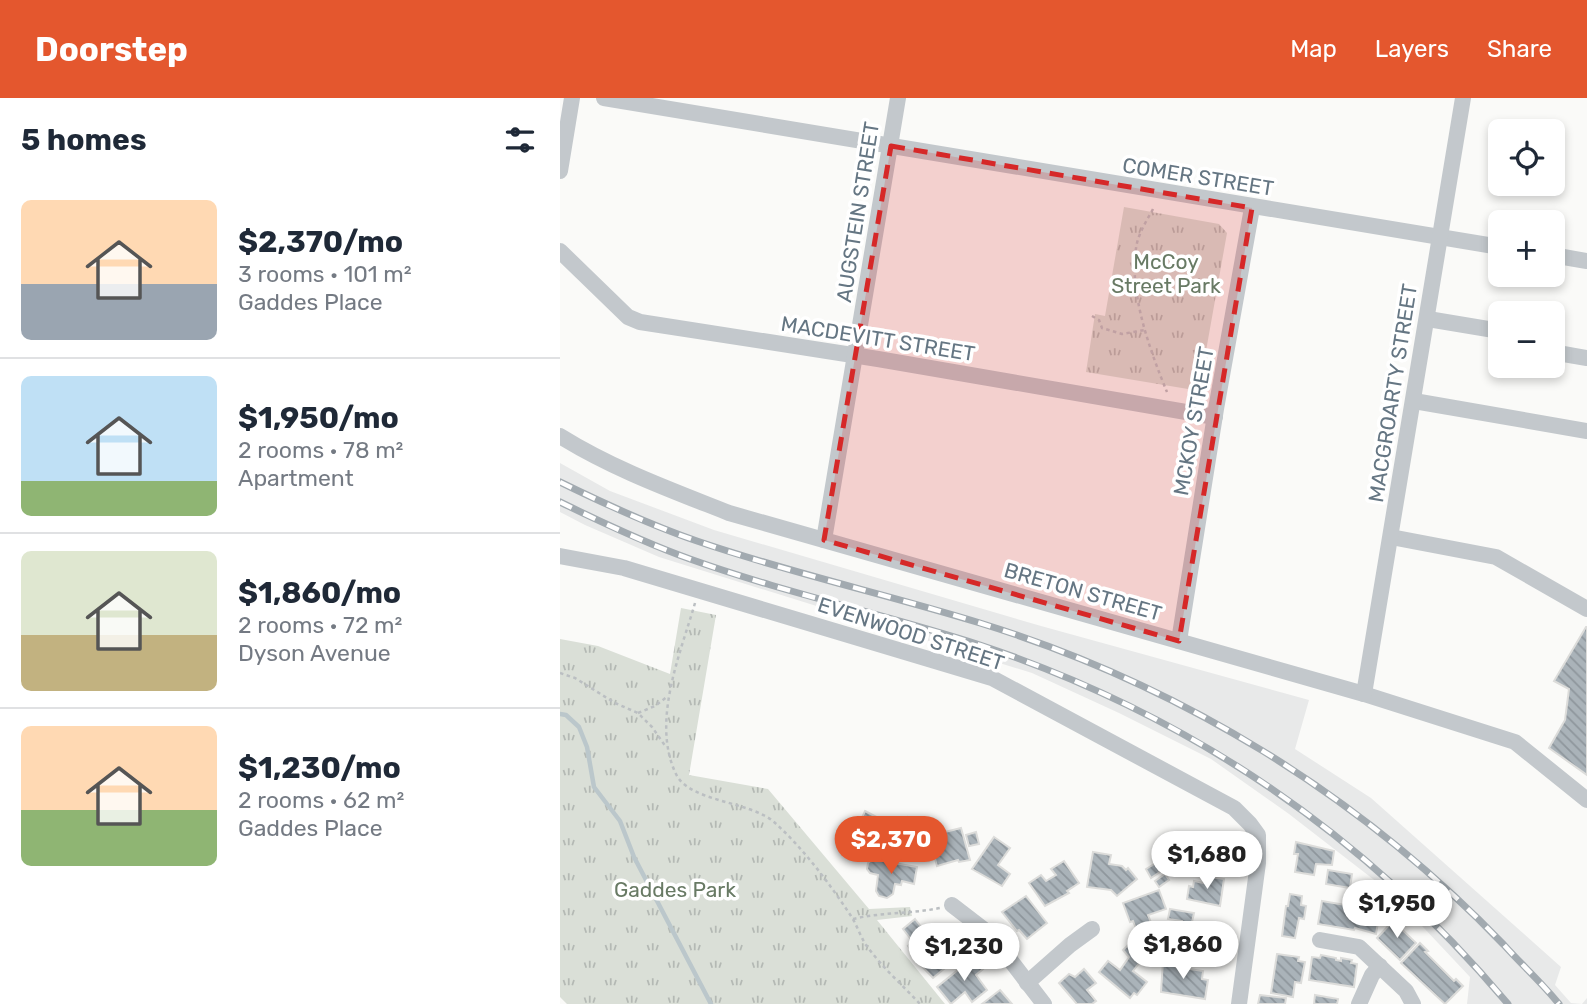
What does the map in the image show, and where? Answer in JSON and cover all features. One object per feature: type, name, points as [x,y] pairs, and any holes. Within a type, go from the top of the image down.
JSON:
[{"type":"street","points":[[560,171],[572,98]]},
{"type":"street","name":"COMER STREET","points":[[604,98],[1488,245]]},
{"type":"street","name":"AUGSTEIN STREET","points":[[824,540],[898,98]]},
{"type":"street","name":"MACGROARTY STREET","points":[[1364,694],[1464,98]]},
{"type":"street","name":"MCKOY STREET","points":[[1179,641],[1252,208]]},
{"type":"street","name":"MACDEVITT STREET","points":[[560,251],[628,317],[640,322],[1215,417]]},
{"type":"street","points":[[1565,257],[1587,261]]},
{"type":"street","points":[[1427,319],[1488,329]]},
{"type":"street","points":[[1565,354],[1587,358]]},
{"type":"street","points":[[1414,401],[1587,431]]},
{"type":"street","name":"BRETON STREET","points":[[560,436],[595,458],[729,513],[1364,694],[1515,742],[1587,800]]},
{"type":"street","points":[[1391,537],[1496,556],[1587,609]]},
{"type":"street","name":"EVENWOOD STREET","points":[[560,556],[624,568],[992,678],[1234,808],[1258,835],[1257,877],[1239,1004]]},
{"type":"street","points":[[952,905],[991,935],[1044,1004]]},
{"type":"street","points":[[1027,983],[1070,945],[1093,929]]},
{"type":"street","points":[[1320,940],[1359,947],[1406,991],[1413,1004]]},
{"type":"street","points":[[1359,1004],[1372,975],[1380,966]]},
{"type":"path","points":[[1153,209],[1137,242],[1136,280],[1144,330],[1167,392]]},
{"type":"path","points":[[1093,316],[1099,320],[1102,328],[1122,334],[1144,330]]},
{"type":"path","points":[[667,749],[668,696],[698,591]]},
{"type":"path","points":[[560,673],[575,678],[615,703],[638,713],[652,727],[667,749],[682,784],[772,820],[820,871],[853,919],[867,945],[920,1004]]},
{"type":"path","points":[[638,713],[655,706],[668,696]]},
{"type":"path","points":[[853,919],[952,905]]},
{"type":"highlighted area","points":[[891,146],[1252,208],[1179,641],[824,540]]},
{"type":"shaded area","points":[[560,463],[610,491],[714,530],[1041,626],[1309,700],[1295,749],[1371,798],[1561,967],[1555,985],[1571,1003],[1582,1004],[1467,1004],[1470,977],[1391,893],[1289,814],[1211,759],[1032,673],[659,557],[585,525],[560,512]]},
{"type":"green space","name":"McCoy Street Park","points":[[1124,207],[1219,224],[1227,233],[1201,379],[1188,389],[1086,372],[1095,314],[1105,316]]},
{"type":"green space","name":"Gaddes Park","points":[[681,608],[716,615],[689,775],[768,789],[869,909],[910,907],[912,916],[877,920],[945,1004],[567,1004],[560,997],[560,639],[598,646],[670,674]]},
{"type":"building","points":[[1586,627],[1587,775],[1549,748],[1565,720],[1569,689],[1554,681]]},
{"type":"building","points":[[865,811],[905,832],[897,846],[878,840],[874,850],[866,851],[860,848],[858,841],[866,827],[859,824]]},
{"type":"building","points":[[908,817],[933,821],[931,830],[920,828],[919,833],[911,831],[912,827],[906,826]]},
{"type":"building","points":[[961,828],[970,860],[958,860],[937,866],[929,836]]},
{"type":"building","points":[[976,832],[979,844],[969,846],[966,835]]},
{"type":"building","points":[[994,837],[1010,848],[998,865],[1010,874],[1002,886],[972,869]]},
{"type":"building","points":[[1296,842],[1334,851],[1332,865],[1316,864],[1314,875],[1295,872],[1298,854],[1294,854]]},
{"type":"building","points":[[1093,852],[1111,855],[1109,864],[1122,866],[1126,870],[1128,868],[1137,879],[1117,896],[1111,890],[1087,887]]},
{"type":"building","points":[[872,859],[917,867],[914,884],[902,881],[901,885],[895,884],[893,894],[887,898],[879,896],[876,891],[878,875],[867,869]]},
{"type":"building","points":[[1064,861],[1079,883],[1067,891],[1069,893],[1045,906],[1029,883],[1041,875],[1046,881],[1056,875],[1051,869]]},
{"type":"building","points":[[1156,863],[1160,872],[1151,878],[1146,869]]},
{"type":"building","points":[[1328,870],[1352,874],[1350,888],[1326,884]]},
{"type":"building","points":[[1165,874],[1169,880],[1159,887],[1155,881]]},
{"type":"building","points":[[1205,876],[1224,879],[1220,906],[1187,899],[1189,886],[1193,887],[1194,881],[1204,883]]},
{"type":"building","points":[[1159,890],[1166,909],[1148,915],[1152,925],[1137,931],[1133,921],[1130,922],[1123,903]]},
{"type":"building","points":[[1290,894],[1302,896],[1301,905],[1306,906],[1304,919],[1299,918],[1295,938],[1282,936]]},
{"type":"building","points":[[1026,896],[1047,923],[1027,939],[1002,912]]},
{"type":"building","points":[[1322,901],[1380,911],[1376,934],[1355,928],[1318,924]]},
{"type":"building","points":[[1170,909],[1194,913],[1192,922],[1216,926],[1213,956],[1177,948],[1182,921],[1168,919]]},
{"type":"building","points":[[915,919],[929,937],[917,950],[932,938],[942,950],[947,946],[957,958],[933,978],[911,955],[913,953],[908,946],[913,942],[903,929]]},
{"type":"building","points":[[1393,921],[1416,943],[1400,960],[1377,938]]},
{"type":"building","points":[[1420,943],[1428,951],[1425,952],[1454,981],[1456,979],[1463,986],[1445,1004],[1401,963]]},
{"type":"building","points":[[1128,945],[1144,957],[1133,971],[1147,982],[1137,995],[1134,993],[1130,998],[1099,972],[1108,961],[1120,970],[1129,957],[1123,950]]},
{"type":"building","points":[[1277,954],[1299,957],[1298,961],[1305,962],[1301,983],[1295,982],[1293,997],[1271,993]]},
{"type":"building","points":[[1321,955],[1341,961],[1341,958],[1352,960],[1351,963],[1357,964],[1354,987],[1309,980],[1312,957],[1320,958]]},
{"type":"building","points":[[974,957],[983,969],[976,975],[987,990],[972,1002],[965,992],[951,1004],[937,987]]},
{"type":"building","points":[[1163,961],[1177,963],[1176,967],[1203,971],[1202,979],[1208,980],[1205,999],[1161,992]]},
{"type":"building","points":[[1084,969],[1096,983],[1087,990],[1096,1001],[1092,1004],[1077,1004],[1059,983],[1069,974],[1075,977]]},
{"type":"building","points":[[1000,990],[1012,1004],[982,1004]]},
{"type":"building","points":[[1260,995],[1286,998],[1285,1004],[1258,1004]]},
{"type":"building","points":[[1315,995],[1338,999],[1337,1004],[1314,1004]]},
{"type":"waterway","points":[[560,714],[566,715],[579,727],[587,747],[594,787],[620,821],[634,857],[711,1004]]},
{"type":"railway","points":[[560,482],[628,514],[697,541],[980,623],[1053,648],[1125,678],[1195,712],[1327,793],[1389,840],[1448,891],[1504,945],[1559,1004]]},
{"type":"railway","points":[[560,502],[690,559],[980,645],[1057,674],[1131,707],[1202,745],[1269,787],[1333,834],[1395,886],[1453,943],[1508,1004]]}]
